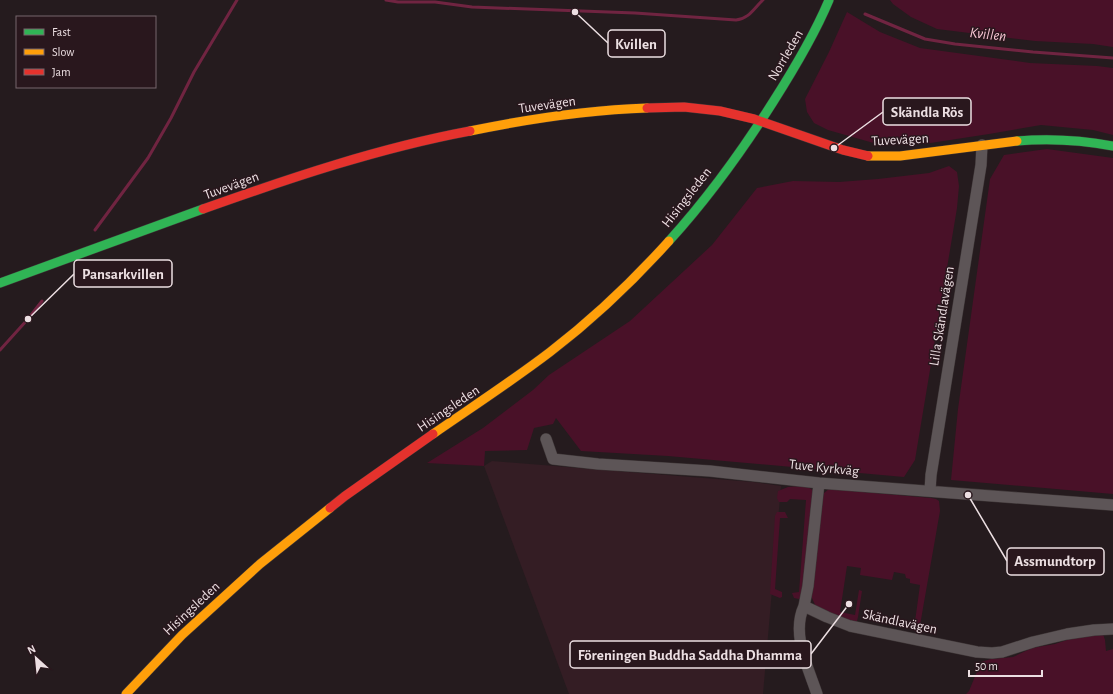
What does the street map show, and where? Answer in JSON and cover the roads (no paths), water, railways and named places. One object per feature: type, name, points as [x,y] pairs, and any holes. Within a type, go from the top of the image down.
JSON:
[{"type":"main road","name":"Norrleden","points":[[762,122],[820,21],[829,0]]},
{"type":"main road","name":"Tuvevägen","points":[[0,283],[314,171],[458,133],[555,116],[642,108],[713,109],[762,122],[834,148],[876,157],[908,155],[1020,140],[1047,138],[1081,140],[1113,146]]},
{"type":"main road","name":"Hisingsleden","points":[[126,694],[182,635],[260,564],[310,523],[345,496],[550,352],[606,305],[644,269],[692,216],[762,122]]},
{"type":"street","name":"Lilla Skändlavägen","points":[[930,491],[931,474],[981,165],[982,146]]},
{"type":"street","name":"Tuve Kyrkväg","points":[[546,439],[553,460],[710,471],[819,483],[1113,505]]},
{"type":"street","points":[[818,694],[801,647],[799,629],[808,586],[819,483]]},
{"type":"street","name":"Skändlavägen","points":[[804,606],[826,617],[850,626],[976,652],[1002,652],[1033,642],[1067,634],[1113,629]]},
{"type":"waterway","points":[[95,230],[148,158],[171,118],[194,72],[237,0]]},
{"type":"waterway","name":"Kvillen","points":[[386,0],[398,2],[435,2],[472,7],[635,13],[736,20],[744,18],[751,13],[763,0]]},
{"type":"waterway","name":"Kvillen","points":[[865,14],[925,39],[955,44],[1033,52],[1113,58]]},
{"type":"waterway","points":[[0,350],[42,301]]},
{"type":"place","name":"Kvillen","points":[[575,12]]},
{"type":"place","name":"Skändla Rös","points":[[834,148]]},
{"type":"place","name":"Pansarkvillen","points":[[28,319]]},
{"type":"place","name":"Assmundtorp","points":[[968,495]]},
{"type":"place","name":"Föreningen Buddha Saddha Dhamma","points":[[849,604]]}]
